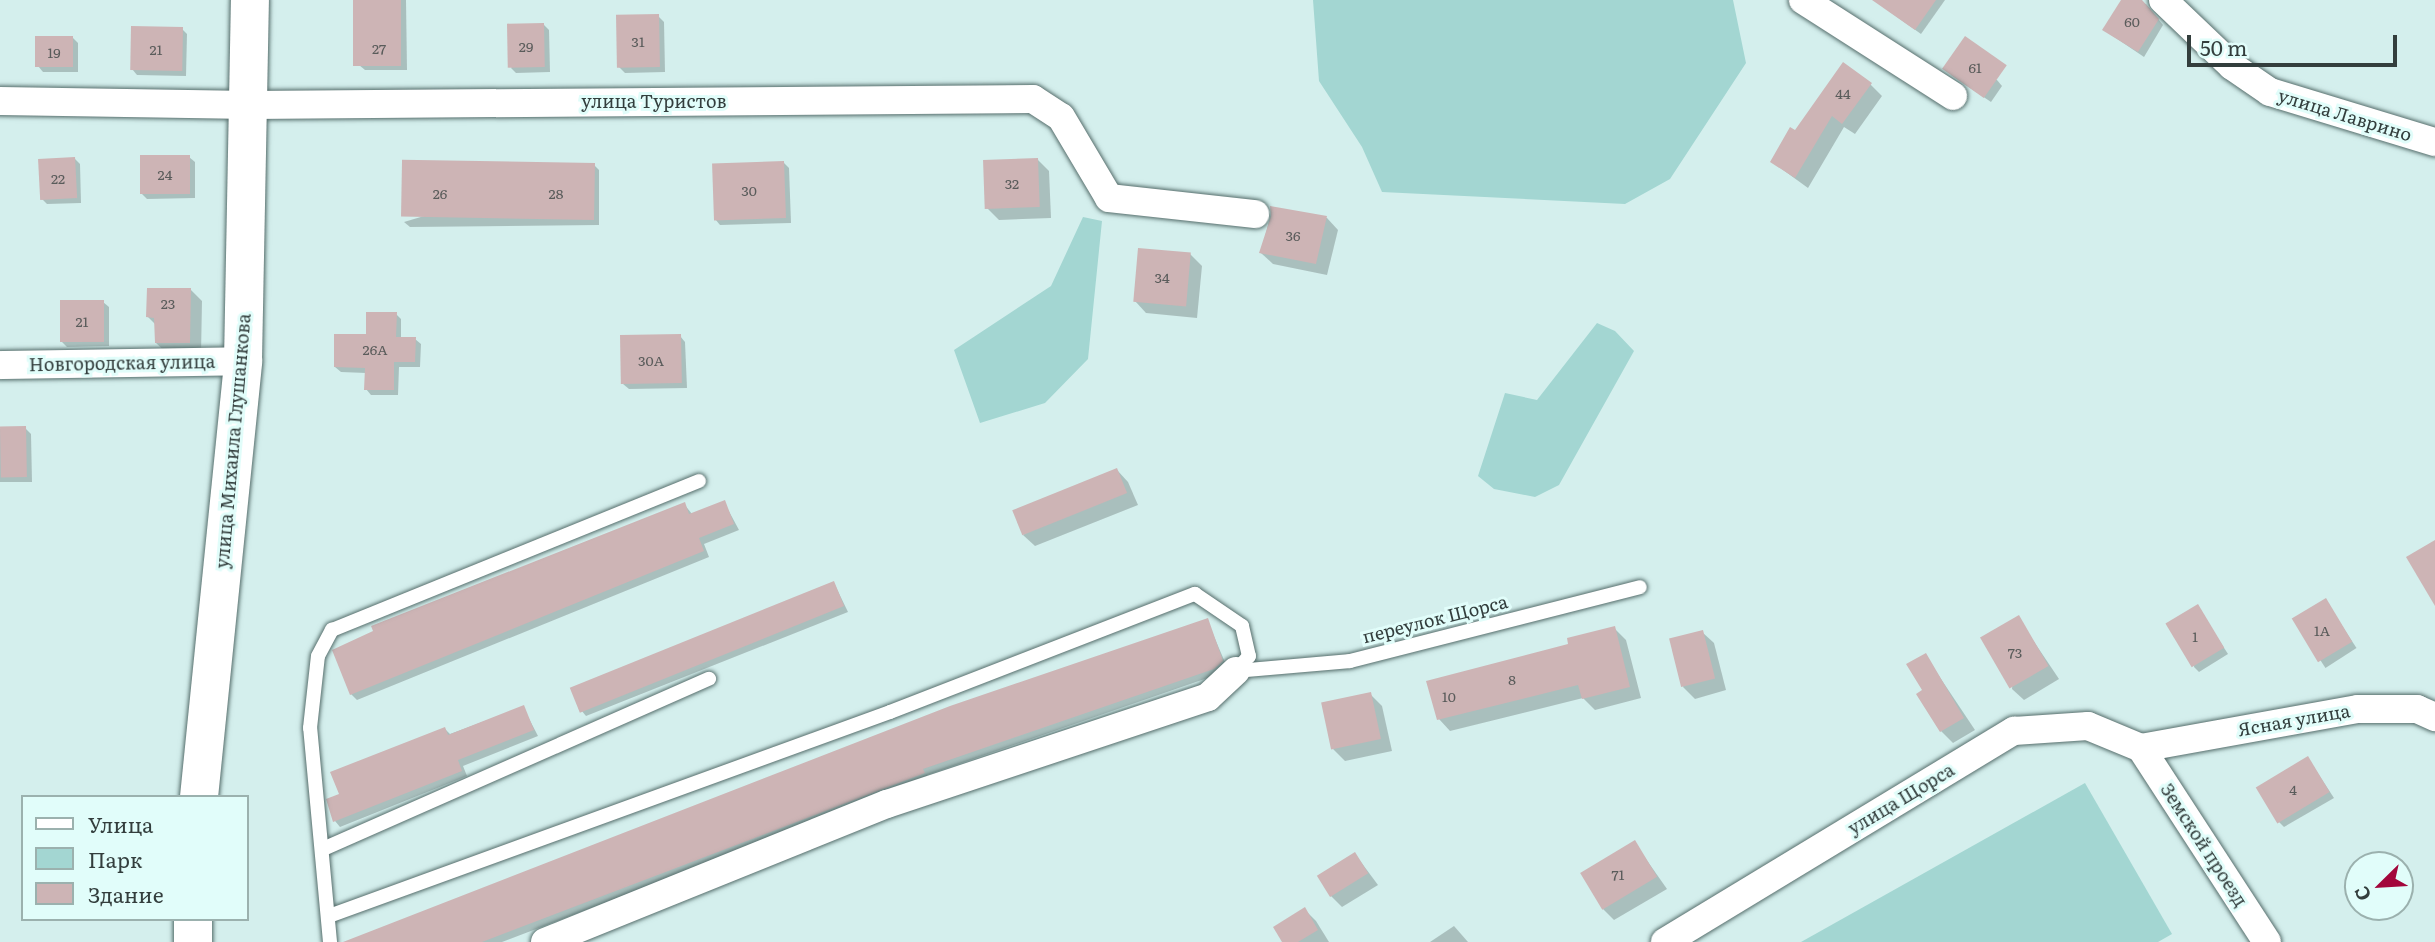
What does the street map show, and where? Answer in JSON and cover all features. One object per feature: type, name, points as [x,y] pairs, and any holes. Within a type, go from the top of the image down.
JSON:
[{"type":"street","name":"улица Михаила Глушанкова","points":[[199,795],[243,362],[251,105],[250,0]]},
{"type":"street","points":[[1803,0],[1953,96]]},
{"type":"street","name":"улица Лаврино","points":[[2163,0],[2232,66],[2270,92],[2435,142]]},
{"type":"street","name":"улица Туристов","points":[[0,101],[251,105],[1033,99],[1061,117],[1109,198],[1255,214]]},
{"type":"street","name":"Новгородская улица","points":[[0,365],[243,362]]},
{"type":"street","points":[[545,942],[887,804],[1208,697],[1236,671]]},
{"type":"street","name":"Ясная улица","points":[[2147,746],[2358,709],[2417,709],[2435,717]]},
{"type":"street","name":"улица Щорса","points":[[1665,942],[2014,731],[2088,726],[2147,746]]},
{"type":"street","name":"Земской проезд","points":[[2147,746],[2267,942]]},
{"type":"street","points":[[193,921],[193,942]]},
{"type":"lane","points":[[330,942],[310,727],[318,656],[332,630],[699,481]]},
{"type":"lane","name":"переулок Щорса","points":[[1236,671],[1350,661],[1640,587]]},
{"type":"lane","points":[[329,916],[890,712],[1195,594],[1242,626],[1249,656],[1236,671]]},
{"type":"lane","points":[[323,849],[709,679]]},
{"type":"green space","points":[[1313,0],[1733,0],[1746,63],[1670,179],[1625,204],[1382,192],[1362,147],[1319,81]]},
{"type":"green space","points":[[1083,217],[1102,221],[1088,359],[1045,403],[980,423],[954,350],[1051,286]]},
{"type":"green space","points":[[1597,323],[1615,331],[1634,351],[1559,485],[1535,497],[1494,489],[1478,476],[1505,393],[1537,400]]},
{"type":"green space","points":[[2085,783],[2172,934],[2158,942],[1801,942]]},
{"type":"building","points":[[353,0],[401,0],[401,66],[353,66]]},
{"type":"building","points":[[1872,0],[1936,0],[1915,30]]},
{"type":"building","points":[[2121,0],[2142,0],[2159,19],[2138,52],[2102,30]]},
{"type":"building","points":[[659,14],[660,67],[617,68],[616,15]]},
{"type":"building","points":[[544,23],[545,67],[508,68],[507,24]]},
{"type":"building","points":[[131,26],[183,27],[182,71],[130,70]]},
{"type":"building","points":[[35,36],[73,36],[73,67],[35,67]]},
{"type":"building","points":[[1965,36],[2007,65],[1984,98],[1942,69]]},
{"type":"building","points":[[1843,62],[1872,83],[1842,124],[1832,116],[1795,178],[1770,162],[1790,127],[1795,130]]},
{"type":"building","points":[[140,155],[190,155],[190,194],[140,194]]},
{"type":"building","points":[[75,157],[77,198],[40,200],[38,159]]},
{"type":"building","points":[[1038,158],[1040,207],[985,209],[983,160]]},
{"type":"building","points":[[402,160],[595,163],[594,220],[401,217]]},
{"type":"building","points":[[784,161],[786,218],[714,220],[712,164]]},
{"type":"building","points":[[1270,206],[1327,216],[1316,264],[1259,253],[1271,216]]},
{"type":"building","points":[[1138,248],[1191,253],[1186,306],[1133,302]]},
{"type":"building","points":[[147,288],[191,288],[190,343],[155,343],[154,318],[146,317]]},
{"type":"building","points":[[60,300],[104,300],[104,342],[60,342]]},
{"type":"building","points":[[366,312],[397,312],[396,337],[416,337],[415,362],[394,362],[394,390],[364,390],[365,368],[334,367],[334,334],[366,334]]},
{"type":"building","points":[[681,334],[682,383],[621,384],[620,335]]},
{"type":"building","points":[[0,426],[26,426],[27,477],[1,477]]},
{"type":"building","points":[[1117,468],[1127,493],[1022,535],[1012,510]]},
{"type":"building","points":[[725,500],[734,524],[699,538],[704,551],[350,695],[332,650],[373,631],[371,626],[685,502],[689,514]]},
{"type":"building","points":[[2435,540],[2435,606],[2406,557]]},
{"type":"building","points":[[834,581],[844,606],[580,713],[570,688]]},
{"type":"building","points":[[2326,598],[2352,642],[2318,662],[2292,619]]},
{"type":"building","points":[[2198,604],[2224,648],[2192,667],[2165,624]]},
{"type":"building","points":[[2019,615],[2048,666],[2010,689],[1980,638]]},
{"type":"building","points":[[1208,618],[1223,661],[1214,669],[923,769],[925,773],[482,942],[343,942],[950,706]]},
{"type":"building","points":[[1615,626],[1630,687],[1582,699],[1578,685],[1437,720],[1426,681],[1568,644],[1567,638]]},
{"type":"building","points":[[1703,630],[1715,679],[1681,687],[1669,638]]},
{"type":"building","points":[[1926,653],[1964,718],[1940,732],[1916,694],[1922,690],[1906,664]]},
{"type":"building","points":[[1371,692],[1381,739],[1331,750],[1321,703]]},
{"type":"building","points":[[524,705],[534,730],[458,760],[462,771],[333,822],[326,799],[339,794],[330,772],[445,727],[448,735]]},
{"type":"building","points":[[2308,756],[2330,792],[2277,823],[2256,787]]},
{"type":"building","points":[[1635,840],[1657,877],[1602,910],[1580,873]]},
{"type":"building","points":[[1355,852],[1368,873],[1330,897],[1317,876]]},
{"type":"building","points":[[1305,907],[1318,930],[1298,942],[1282,942],[1273,927]]}]
